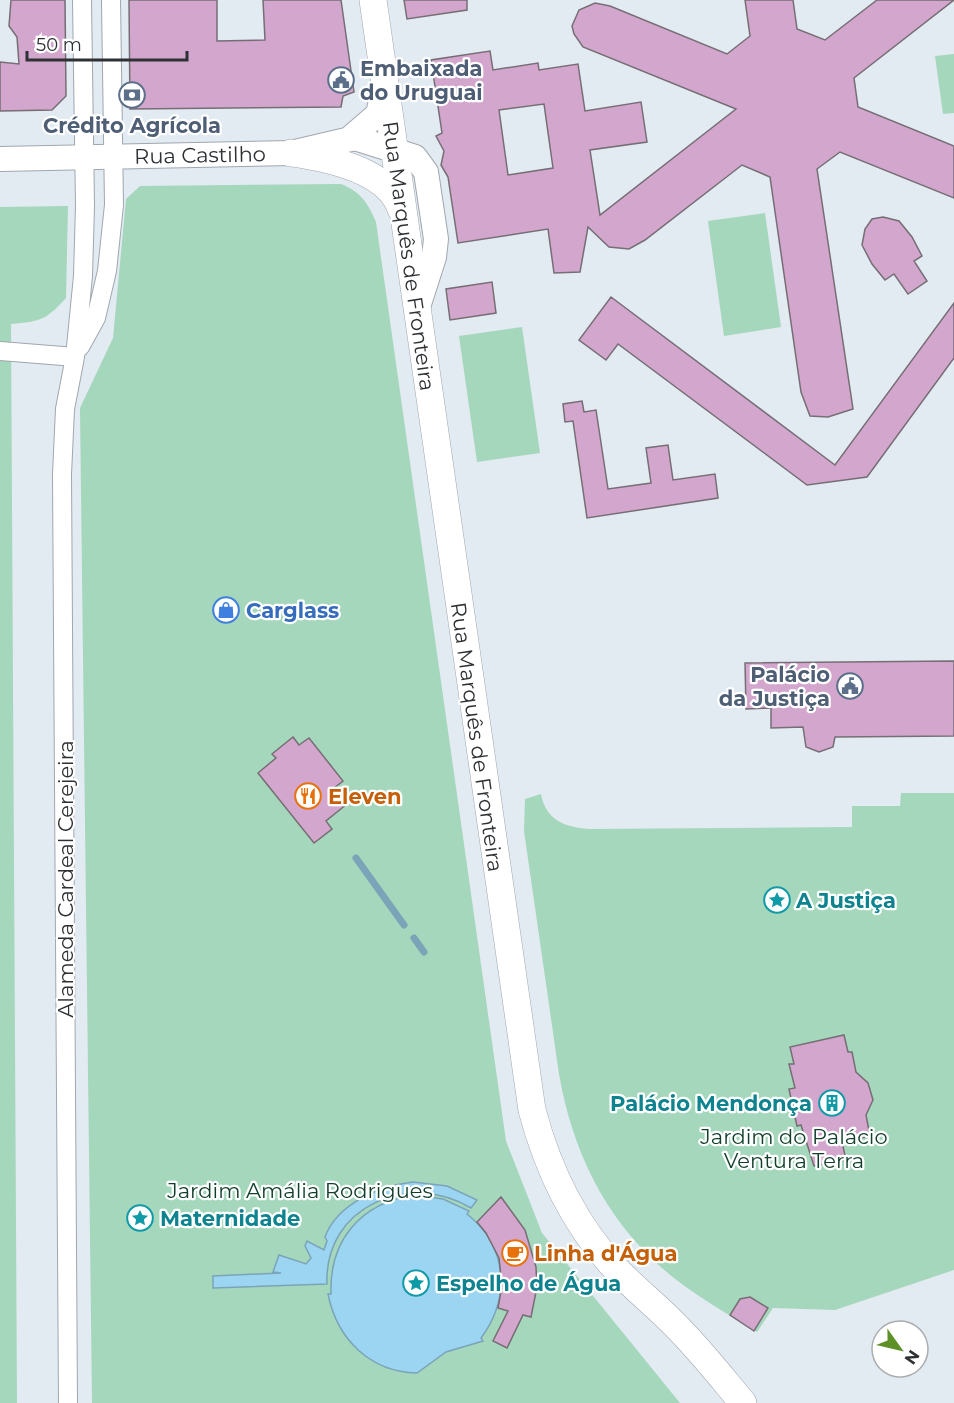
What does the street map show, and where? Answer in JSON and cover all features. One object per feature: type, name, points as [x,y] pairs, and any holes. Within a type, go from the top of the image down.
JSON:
[{"type":"main road","name":"Rua Marquês de Fronteira","points":[[373,0],[527,1079],[540,1139],[564,1196],[597,1247],[617,1270],[688,1338],[743,1403]]},
{"type":"main road","points":[[291,153],[352,168],[375,179],[394,195],[402,210]]},
{"type":"street","points":[[75,357],[83,276],[82,0]]},
{"type":"street","points":[[75,357],[96,318],[107,271],[114,205],[111,0]]},
{"type":"street","points":[[83,66],[86,72],[98,78],[104,76],[112,66]]},
{"type":"street","points":[[349,139],[378,114],[384,87]]},
{"type":"street","name":"Rua Castilho","points":[[0,159],[291,153],[349,139],[362,139],[415,157],[424,168],[436,239],[434,257],[418,303],[417,320]]},
{"type":"street","points":[[0,351],[75,357]]},
{"type":"street","name":"Alameda Cardeal Cerejeira","points":[[68,1403],[62,474],[65,410],[75,357]]},
{"type":"green space","points":[[954,54],[954,113],[943,114],[935,56]]},
{"type":"green space","name":"Jardim Amália Rodrigues","points":[[341,184],[363,199],[376,222],[506,1141],[542,1233],[680,1403],[92,1403],[80,408],[113,338],[126,199],[140,186]]},
{"type":"green space","points":[[68,206],[66,298],[47,316],[29,322],[11,324],[17,1403],[0,1403],[0,207]]},
{"type":"green space","points":[[765,213],[781,327],[724,336],[708,221]]},
{"type":"green space","points":[[522,327],[540,453],[477,462],[459,336]]},
{"type":"green space","name":"Jardim do Palácio Ventura Terra","points":[[901,793],[954,793],[954,1270],[835,1310],[773,1308],[757,1332],[684,1286],[641,1248],[607,1204],[582,1155],[572,1129],[559,1074],[524,831],[525,799],[541,794],[543,803],[552,816],[564,824],[589,829],[852,827],[852,806],[900,806]]},
{"type":"water","points":[[413,1182],[447,1186],[477,1200],[471,1208],[447,1197],[422,1193],[397,1195],[375,1203],[355,1216],[340,1234],[330,1257],[327,1284],[213,1288],[213,1276],[281,1273],[273,1272],[279,1255],[306,1264],[311,1258],[305,1246],[307,1241],[324,1250],[327,1241],[325,1237],[331,1225],[349,1206],[373,1192]]},
{"type":"water","name":"Espelho de Água","points":[[414,1195],[443,1199],[469,1211],[467,1214],[481,1227],[491,1242],[501,1273],[501,1289],[497,1306],[481,1338],[483,1341],[446,1352],[417,1373],[385,1367],[358,1350],[339,1325],[328,1294],[331,1294],[336,1257],[342,1241],[352,1227],[378,1206]]},
{"type":"building","points":[[11,0],[65,0],[66,96],[52,110],[0,111],[0,62],[19,64],[17,37],[9,26]]},
{"type":"building","points":[[129,0],[217,0],[217,41],[265,40],[263,0],[341,0],[354,92],[343,96],[341,107],[130,109]]},
{"type":"building","points":[[404,0],[467,0],[467,10],[407,19]]},
{"type":"building","points":[[745,0],[793,0],[797,29],[825,40],[877,0],[954,0],[854,78],[858,107],[954,146],[954,198],[840,152],[817,169],[853,409],[828,417],[810,416],[801,392],[770,177],[742,165],[645,240],[629,249],[609,247],[588,227],[580,272],[554,273],[548,229],[458,243],[448,177],[441,165],[444,151],[436,136],[442,133],[431,60],[490,51],[493,70],[538,63],[539,70],[578,64],[585,111],[641,102],[647,142],[590,150],[600,215],[736,109],[583,47],[574,34],[572,26],[579,10],[595,3],[610,6],[727,54],[750,36]],"holes":[[[544,104],[553,168],[508,175],[499,110]]]},
{"type":"building","points":[[883,217],[899,221],[912,237],[922,256],[914,261],[927,281],[908,294],[894,274],[885,280],[872,264],[862,245],[865,229],[872,219]]},
{"type":"building","points":[[492,282],[496,313],[450,320],[446,289]]},
{"type":"building","points":[[611,297],[835,465],[954,303],[954,358],[867,477],[807,485],[618,344],[606,360],[579,340]]},
{"type":"building","points":[[582,401],[584,412],[596,410],[608,489],[651,483],[646,448],[668,445],[673,480],[715,474],[718,498],[587,518],[573,421],[565,422],[563,404]]},
{"type":"building","name":"Palácio da Justiça","points":[[954,661],[954,736],[835,737],[833,747],[819,752],[806,747],[803,727],[771,728],[771,708],[746,709],[745,663]]},
{"type":"building","name":"Eleven","points":[[293,737],[299,745],[309,738],[343,781],[334,788],[347,804],[326,821],[332,829],[314,843],[258,773],[276,758],[272,754]]},
{"type":"building","name":"Palácio Mendonça","points":[[844,1035],[848,1052],[852,1052],[856,1072],[868,1083],[873,1100],[866,1115],[870,1136],[842,1142],[846,1160],[814,1166],[801,1125],[797,1126],[789,1089],[795,1088],[789,1064],[794,1064],[790,1047]]},
{"type":"building","name":"Linha d'Água","points":[[501,1197],[525,1230],[536,1267],[537,1287],[531,1317],[523,1315],[507,1348],[493,1341],[508,1311],[498,1308],[502,1286],[499,1258],[486,1233],[477,1222]]},
{"type":"building","points":[[750,1297],[768,1308],[754,1331],[730,1315],[740,1299]]},
{"type":"waterway","points":[[356,858],[404,925]]},
{"type":"waterway","points":[[414,938],[424,952]]},
{"type":"place","name":"Embaixada do Uruguai","points":[[341,80]]},
{"type":"place","name":"Crédito Agrícola","points":[[132,95]]},
{"type":"place","name":"Carglass","points":[[226,610]]},
{"type":"place","name":"Palácio da Justiça","points":[[850,686]]},
{"type":"place","name":"Eleven","points":[[308,796]]},
{"type":"place","name":"A Justiça","points":[[777,900]]},
{"type":"place","name":"Palácio Mendonça","points":[[832,1103]]},
{"type":"place","name":"Maternidade","points":[[140,1218]]},
{"type":"place","name":"Linha d'Água","points":[[515,1253]]},
{"type":"place","name":"Espelho de Água","points":[[416,1283]]}]
